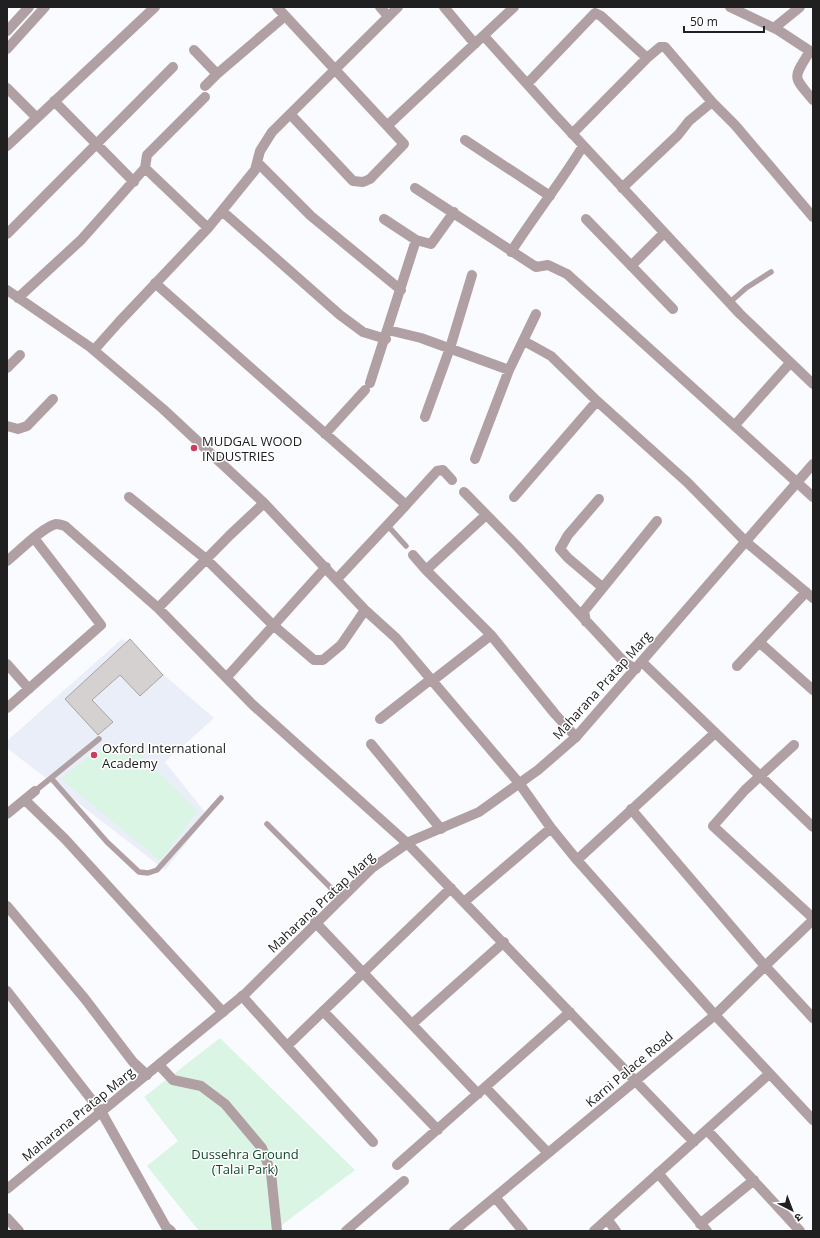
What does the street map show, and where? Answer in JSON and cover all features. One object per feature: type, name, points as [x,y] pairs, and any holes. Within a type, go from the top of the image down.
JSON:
[{"type":"street","points":[[7,31],[29,7]]},
{"type":"street","points":[[7,49],[45,7]]},
{"type":"street","points":[[7,146],[37,118],[143,11],[155,7]]},
{"type":"street","points":[[277,7],[404,144],[370,179],[363,182],[353,180],[291,115]]},
{"type":"street","points":[[380,7],[388,16]]},
{"type":"street","points":[[94,350],[208,228],[222,211],[255,170],[260,151],[272,132],[291,115],[398,7]]},
{"type":"street","points":[[444,7],[475,44]]},
{"type":"street","points":[[388,125],[514,7]]},
{"type":"street","points":[[730,7],[774,28],[811,52],[796,73],[797,81],[813,100]]},
{"type":"street","points":[[774,28],[800,7]]},
{"type":"street","points":[[527,84],[595,13],[647,58]]},
{"type":"street","points":[[205,86],[285,16]]},
{"type":"street","points":[[484,36],[583,146],[729,303],[813,384]]},
{"type":"street","points":[[572,134],[647,58],[660,48],[665,47],[712,102],[735,125],[813,217]]},
{"type":"street","points":[[194,50],[217,74]]},
{"type":"street","points":[[7,234],[173,67]]},
{"type":"street","points":[[7,88],[37,118]]},
{"type":"street","points":[[18,298],[81,240],[145,168],[147,155],[205,97]]},
{"type":"street","points":[[54,101],[134,182]]},
{"type":"street","points":[[622,188],[678,135],[689,121],[712,102]]},
{"type":"street","points":[[465,140],[550,196]]},
{"type":"street","points":[[511,252],[562,180],[583,146]]},
{"type":"street","points":[[257,162],[311,216],[401,290]]},
{"type":"street","points":[[145,168],[208,228]]},
{"type":"street","points":[[415,188],[454,212],[511,252],[536,267],[548,265],[567,274],[813,496]]},
{"type":"street","points":[[222,211],[340,315],[363,332],[421,338],[509,370]]},
{"type":"street","points":[[384,219],[416,240],[431,244],[454,212]]},
{"type":"street","points":[[586,219],[673,309]]},
{"type":"street","points":[[631,266],[664,233]]},
{"type":"street","points":[[325,434],[367,386],[387,335],[416,240]]},
{"type":"street","points":[[425,417],[450,348],[472,275]]},
{"type":"street","points":[[156,283],[406,505]]},
{"type":"street","points":[[7,290],[94,350],[163,409],[264,503],[365,610],[396,638],[520,783],[551,828],[577,860],[715,1015],[813,1120]]},
{"type":"street","points":[[475,459],[509,370],[536,314]]},
{"type":"street","points":[[524,341],[551,356],[596,401],[687,482],[745,541],[810,595],[759,642],[736,666]]},
{"type":"street","points":[[7,368],[20,355]]},
{"type":"street","points":[[735,425],[790,362]]},
{"type":"street","points":[[7,426],[18,429],[27,426],[53,399]]},
{"type":"street","points":[[514,497],[596,401]]},
{"type":"street","name":"Maharana Pratap Marg","points":[[7,1189],[102,1113],[242,996],[315,922],[372,868],[408,844],[479,812],[538,770],[576,737],[813,464]]},
{"type":"street","points":[[337,579],[437,472],[443,470],[452,480]]},
{"type":"street","points":[[464,492],[517,546],[625,663],[639,665],[715,733],[813,827]]},
{"type":"street","points":[[129,497],[206,559],[272,625],[314,660],[324,660],[341,645],[365,610]]},
{"type":"street","points":[[599,499],[568,534],[560,548],[568,558],[602,587]]},
{"type":"street","points":[[158,608],[264,503]]},
{"type":"street","points":[[426,570],[486,515]]},
{"type":"street","points":[[586,622],[584,611],[657,521]]},
{"type":"street","points":[[7,561],[34,538],[56,524],[65,526],[158,608],[253,705],[408,844],[504,942],[694,1142]]},
{"type":"street","points":[[7,708],[101,625],[34,538]]},
{"type":"street","points":[[413,555],[491,635],[555,714],[576,737]]},
{"type":"street","points":[[226,677],[326,567]]},
{"type":"street","points":[[380,719],[491,635]]},
{"type":"street","points":[[759,642],[813,690]]},
{"type":"street","points":[[7,664],[29,689]]},
{"type":"street","points":[[577,860],[715,733]]},
{"type":"street","points":[[371,744],[441,829]]},
{"type":"street","points":[[794,745],[745,790],[713,826],[813,919]]},
{"type":"street","points":[[7,814],[35,790]]},
{"type":"street","points":[[25,800],[65,839],[223,1012]]},
{"type":"street","points":[[631,809],[765,966],[813,1018]]},
{"type":"street","points":[[464,902],[551,828]]},
{"type":"street","points":[[287,1046],[452,888]]},
{"type":"street","points":[[7,906],[85,999],[133,1062],[147,1075]]},
{"type":"street","name":"Karni Palace Road","points":[[454,1231],[715,1015],[813,919]]},
{"type":"street","points":[[315,922],[412,1024],[548,1153]]},
{"type":"street","points":[[412,1024],[504,942]]},
{"type":"street","points":[[7,991],[102,1113],[165,1230]]},
{"type":"street","points":[[242,996],[374,1142]]},
{"type":"street","points":[[323,1011],[438,1130]]},
{"type":"street","points":[[397,1165],[570,1012]]},
{"type":"street","points":[[159,1065],[173,1080],[201,1086],[225,1104],[262,1148],[271,1173],[277,1231]]},
{"type":"street","points":[[594,1231],[770,1074]]},
{"type":"street","points":[[707,1130],[754,1180],[793,1229]]},
{"type":"street","points":[[658,1173],[703,1227],[754,1180]]},
{"type":"street","points":[[346,1231],[404,1181]]},
{"type":"street","points":[[495,1197],[523,1231]]},
{"type":"street","points":[[7,1218],[19,1231]]},
{"type":"street","points":[[607,1219],[616,1231]]},
{"type":"lane","points":[[729,303],[746,288],[771,272]]},
{"type":"lane","points":[[388,526],[406,546]]},
{"type":"lane","points":[[35,790],[99,739]]},
{"type":"lane","points":[[51,778],[107,842],[139,872],[148,873],[157,870],[221,798]]},
{"type":"lane","points":[[267,824],[341,898]]},
{"type":"shaded area","name":"Oxford International Academy","points":[[122,639],[214,718],[165,762],[208,816],[165,870],[7,748],[7,741]]},
{"type":"green space","points":[[127,741],[198,811],[160,861],[61,779],[92,753]]},
{"type":"green space","name":"Dussehra Ground (Talai Park)","points":[[220,1038],[355,1170],[274,1231],[199,1231],[147,1166],[178,1141],[144,1097]]},
{"type":"building","points":[[130,639],[163,675],[140,696],[120,675],[92,700],[113,722],[98,735],[65,699]]},
{"type":"place","name":"MUDGAL WOOD INDUSTRIES","points":[[194,448]]},
{"type":"place","name":"Oxford International Academy","points":[[94,755]]}]
